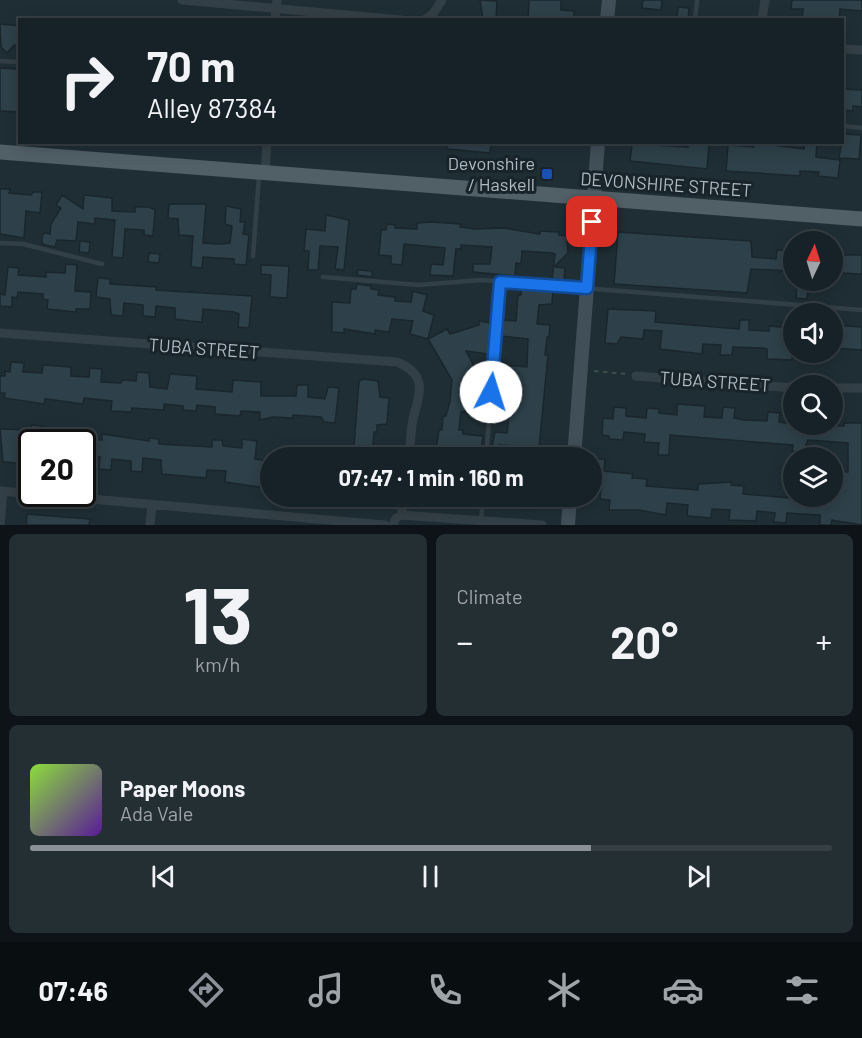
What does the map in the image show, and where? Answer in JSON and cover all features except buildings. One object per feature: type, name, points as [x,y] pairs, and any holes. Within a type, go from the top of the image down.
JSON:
[{"type":"main road","points":[[607,18],[609,0]]},
{"type":"main road","points":[[575,447],[598,144]]},
{"type":"main road","name":"DEVONSHIRE STREET","points":[[0,152],[594,200],[862,219]]},
{"type":"main road","points":[[568,525],[569,507]]},
{"type":"street","points":[[182,0],[276,4],[385,18]]},
{"type":"street","points":[[429,17],[442,0]]},
{"type":"street","points":[[762,18],[765,0]]},
{"type":"street","points":[[844,49],[862,50]]},
{"type":"street","points":[[262,174],[267,144]]},
{"type":"street","name":"TUBA STREET","points":[[0,333],[361,362],[387,360],[407,366],[418,379],[420,389],[413,416],[410,447]]},
{"type":"street","name":"TUBA STREET","points":[[636,376],[783,387]]},
{"type":"street","points":[[843,388],[862,388]]},
{"type":"street","points":[[0,525],[1,491],[385,525]]},
{"type":"street","points":[[150,525],[152,505]]},
{"type":"street","points":[[402,515],[403,507]]},
{"type":"street","points":[[393,525],[396,518],[402,515],[542,525]]},
{"type":"lane","points":[[695,18],[697,0]]},
{"type":"lane","points":[[0,61],[18,62]]},
{"type":"lane","points":[[844,126],[862,128]]},
{"type":"lane","points":[[254,256],[262,174]]},
{"type":"lane","points":[[0,243],[23,244],[102,264]]},
{"type":"lane","points":[[323,277],[419,285],[500,282],[862,310]]},
{"type":"lane","points":[[487,447],[500,282]]},
{"type":"lane","points":[[481,520],[482,507]]},
{"type":"path","points":[[581,370],[636,376]]},
{"type":"place","name":"Devonshire / Haskell","points":[[547,174]]},
{"type":"route","points":[[491,392],[500,282],[587,288],[592,222]]}]
